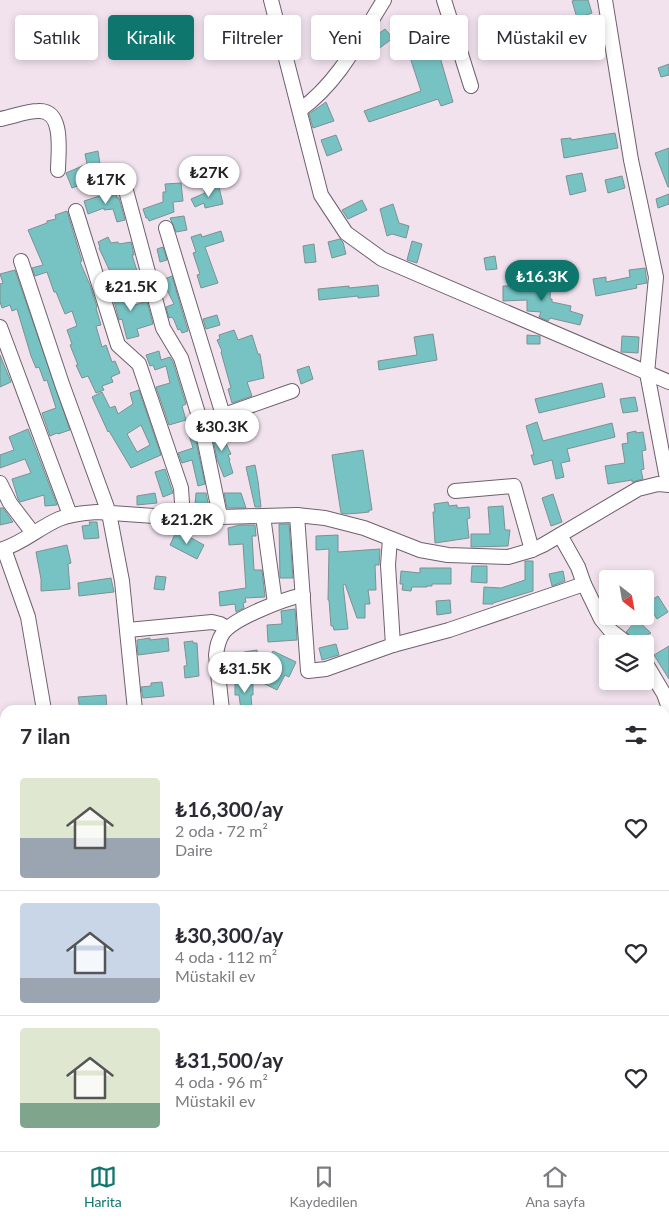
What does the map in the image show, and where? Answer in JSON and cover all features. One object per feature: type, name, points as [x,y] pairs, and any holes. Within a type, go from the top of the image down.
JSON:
[{"type":"street","points":[[271,0],[321,195],[346,233],[382,259],[669,382]]},
{"type":"street","points":[[300,110],[322,92],[339,73],[384,0]]},
{"type":"street","points":[[444,0],[471,86]]},
{"type":"street","points":[[43,705],[36,654],[28,617],[2,549],[15,545],[49,524],[70,515],[109,513],[183,518],[296,515],[350,523],[420,550],[448,555],[508,557],[532,550],[638,489],[668,484],[647,372],[656,277],[631,160],[604,0]]},
{"type":"street","points":[[0,119],[37,110],[50,114],[58,128],[58,170]]},
{"type":"street","points":[[124,183],[163,328],[181,358],[201,423],[220,516]]},
{"type":"street","points":[[76,211],[118,345],[139,364],[181,488],[183,518]]},
{"type":"street","points":[[166,228],[223,415]]},
{"type":"street","points":[[21,261],[62,384],[109,513],[122,581],[135,705]]},
{"type":"street","points":[[0,327],[70,515]]},
{"type":"street","points":[[201,423],[292,391]]},
{"type":"street","points":[[0,483],[10,504],[33,533]]},
{"type":"street","points":[[455,492],[514,486],[532,550]]},
{"type":"street","points":[[296,515],[308,671],[326,669],[393,645],[449,630],[584,584]]},
{"type":"street","points":[[263,516],[276,603]]},
{"type":"street","points":[[560,535],[606,625],[618,635]]},
{"type":"street","points":[[390,538],[388,565],[393,645]]},
{"type":"street","points":[[221,705],[216,655],[219,641],[227,628],[276,603],[303,594]]},
{"type":"street","points":[[128,630],[212,622],[227,628]]},
{"type":"street","points":[[654,677],[668,705]]},
{"type":"building","points":[[588,0],[592,13],[576,15],[572,1]]},
{"type":"building","points":[[385,29],[390,35],[390,40],[380,48],[380,33]]},
{"type":"building","points":[[411,60],[441,60],[453,102],[441,106],[438,99],[369,122],[364,111],[421,91]]},
{"type":"building","points":[[669,64],[669,75],[661,77],[658,68]]},
{"type":"building","points":[[326,102],[334,121],[313,128],[309,114]]},
{"type":"building","points":[[615,133],[618,148],[564,158],[561,139],[571,138],[571,140]]},
{"type":"building","points":[[336,135],[342,150],[327,156],[321,140]]},
{"type":"building","points":[[669,148],[669,187],[668,187],[655,153]]},
{"type":"building","points":[[98,151],[100,164],[96,165],[99,178],[72,188],[66,173],[87,164],[85,154]]},
{"type":"building","points":[[582,173],[586,191],[570,195],[566,176]]},
{"type":"building","points":[[622,176],[625,188],[608,193],[605,180]]},
{"type":"building","points":[[181,183],[183,201],[173,202],[174,212],[149,221],[143,209],[163,202],[163,192],[166,192],[165,184]]},
{"type":"building","points":[[219,187],[223,204],[205,208],[204,203],[195,207],[191,199],[205,193],[204,190]]},
{"type":"building","points":[[116,193],[125,220],[117,222],[113,209],[104,210],[104,208],[88,214],[84,201]]},
{"type":"building","points":[[669,194],[669,204],[658,208],[656,199]]},
{"type":"building","points":[[362,200],[367,210],[348,219],[342,210]]},
{"type":"building","points":[[393,204],[399,223],[409,226],[406,238],[392,234],[387,236],[380,209]]},
{"type":"building","points":[[67,211],[82,261],[80,262],[97,307],[101,325],[96,326],[102,347],[106,345],[112,362],[115,361],[120,373],[111,377],[113,382],[102,386],[104,390],[96,393],[88,376],[82,378],[70,345],[72,344],[67,330],[77,326],[72,311],[65,314],[47,272],[35,276],[32,268],[43,265],[28,230],[56,219],[55,215]]},
{"type":"building","points":[[184,216],[187,230],[176,232],[170,218]]},
{"type":"building","points":[[221,231],[224,241],[205,247],[218,283],[201,288],[197,275],[200,274],[193,253],[196,252],[191,237],[201,234],[202,237]]},
{"type":"building","points":[[108,237],[111,243],[131,242],[134,255],[132,255],[138,274],[115,282],[98,242]]},
{"type":"building","points":[[340,239],[343,242],[346,254],[332,258],[328,242]]},
{"type":"building","points":[[412,241],[422,244],[417,263],[407,260]]},
{"type":"building","points":[[314,244],[316,262],[305,263],[303,246]]},
{"type":"building","points":[[163,247],[167,260],[160,262],[157,249]]},
{"type":"building","points":[[495,256],[497,269],[486,270],[484,258]]},
{"type":"building","points":[[645,268],[647,283],[636,285],[637,288],[596,296],[593,279],[606,277],[606,282],[630,277],[629,270]]},
{"type":"building","points":[[15,270],[70,430],[50,436],[42,413],[56,408],[47,380],[44,381],[39,367],[36,368],[17,309],[12,311],[10,305],[2,308],[0,302],[0,284],[3,283],[0,274]]},
{"type":"building","points":[[172,276],[188,331],[182,333],[180,329],[178,330],[172,317],[169,318],[166,307],[174,304],[162,280]]},
{"type":"building","points":[[541,278],[551,279],[550,299],[552,299],[552,302],[571,306],[570,311],[583,315],[580,325],[550,318],[548,321],[539,317],[541,312],[527,311],[527,300],[503,301],[503,286],[541,285]]},
{"type":"building","points":[[123,284],[132,306],[147,301],[153,324],[137,329],[139,336],[127,339],[122,319],[119,320],[111,289]]},
{"type":"building","points":[[378,285],[379,296],[319,300],[318,289]]},
{"type":"building","points":[[217,315],[220,325],[206,329],[203,319]]},
{"type":"building","points":[[234,330],[238,340],[252,335],[258,354],[260,354],[264,378],[247,382],[252,396],[232,403],[228,389],[231,388],[222,351],[217,340],[220,339],[219,335]]},
{"type":"building","points":[[433,334],[437,360],[379,370],[378,361],[417,355],[414,337]]},
{"type":"building","points":[[527,335],[540,336],[540,344],[527,344]]},
{"type":"building","points":[[622,336],[639,337],[638,353],[621,352]]},
{"type":"building","points":[[159,351],[161,360],[170,357],[173,362],[186,404],[182,406],[186,420],[169,425],[156,387],[170,383],[166,366],[155,370],[153,365],[150,366],[146,355]]},
{"type":"building","points":[[0,355],[11,382],[0,387]]},
{"type":"building","points":[[309,366],[313,379],[301,384],[297,370]]},
{"type":"building","points":[[602,383],[605,397],[539,413],[535,399]]},
{"type":"building","points":[[139,390],[161,455],[131,468],[108,432],[92,397],[102,392],[110,408],[115,406],[118,414],[133,404],[130,393]],"holes":[[[141,425],[150,445],[137,452],[127,434]]]},
{"type":"building","points":[[635,397],[638,411],[623,413],[620,399]]},
{"type":"building","points":[[245,417],[247,424],[236,428],[234,421]]},
{"type":"building","points":[[537,422],[543,441],[612,423],[615,437],[567,449],[570,461],[561,463],[564,477],[556,479],[552,460],[534,465],[531,455],[534,455],[526,426]]},
{"type":"building","points":[[218,426],[222,441],[224,439],[231,454],[228,455],[233,473],[224,477],[217,459],[211,429]]},
{"type":"building","points":[[193,427],[205,484],[198,486],[192,460],[182,463],[178,453],[193,448],[187,429]]},
{"type":"building","points":[[28,429],[57,505],[45,506],[44,495],[20,502],[12,479],[31,473],[25,459],[0,468],[0,455],[14,450],[9,437]]},
{"type":"building","points":[[636,431],[636,433],[643,432],[646,450],[642,451],[644,469],[641,470],[643,479],[608,484],[605,466],[625,463],[622,444],[628,443],[627,433]]},
{"type":"building","points":[[363,450],[372,510],[360,513],[341,513],[332,455]]},
{"type":"building","points":[[255,465],[261,507],[255,507],[246,467]]},
{"type":"building","points":[[165,469],[173,493],[163,497],[155,472]]},
{"type":"building","points":[[155,493],[157,503],[137,505],[137,496]]},
{"type":"building","points":[[196,493],[206,493],[209,507],[195,506]]},
{"type":"building","points":[[224,493],[241,493],[246,508],[227,508]]},
{"type":"building","points":[[553,494],[562,522],[551,526],[542,498]]},
{"type":"building","points":[[448,502],[449,506],[457,505],[457,508],[469,507],[470,518],[467,519],[469,538],[435,543],[434,504]]},
{"type":"building","points":[[503,506],[505,530],[510,530],[508,546],[471,547],[471,534],[490,534],[488,507]]},
{"type":"building","points":[[0,508],[3,508],[13,522],[0,525]]},
{"type":"building","points":[[89,522],[97,522],[99,538],[84,539],[82,526],[90,525]]},
{"type":"building","points":[[279,524],[289,524],[293,578],[280,578]]},
{"type":"building","points":[[240,525],[255,525],[256,536],[252,536],[254,570],[262,570],[265,597],[245,598],[244,608],[236,612],[235,604],[220,606],[219,592],[246,588],[243,544],[229,545],[228,528]]},
{"type":"building","points":[[177,530],[204,545],[197,559],[170,545]]},
{"type":"building","points":[[338,535],[338,552],[380,549],[379,565],[375,565],[376,590],[368,590],[370,604],[365,604],[365,618],[357,618],[345,584],[343,585],[348,629],[334,630],[333,626],[331,626],[328,600],[329,549],[316,550],[316,536]]},
{"type":"building","points":[[67,545],[71,563],[68,564],[70,589],[41,591],[41,579],[36,552]]},
{"type":"building","points":[[525,561],[533,561],[533,591],[493,604],[483,604],[484,587],[501,588],[525,580]]},
{"type":"building","points":[[472,566],[487,566],[487,583],[471,582]]},
{"type":"building","points":[[420,568],[451,568],[451,584],[432,584],[432,586],[427,587],[412,587],[411,591],[402,590],[403,584],[400,584],[401,571],[420,573]]},
{"type":"building","points":[[563,571],[565,581],[552,586],[549,574]]},
{"type":"building","points":[[156,576],[166,577],[164,590],[154,589]]},
{"type":"building","points":[[111,578],[114,592],[79,596],[78,583]]},
{"type":"building","points":[[658,596],[668,612],[657,619],[654,614],[654,599]]},
{"type":"building","points":[[450,600],[451,613],[437,615],[436,601]]},
{"type":"building","points":[[295,609],[297,640],[268,642],[267,625],[282,624],[281,611]]},
{"type":"building","points":[[632,625],[642,625],[651,633],[647,635],[629,635],[626,632]]},
{"type":"building","points":[[150,638],[150,640],[168,638],[169,651],[138,655],[137,640]]},
{"type":"building","points":[[193,641],[193,643],[197,643],[199,676],[185,678],[184,666],[187,666],[184,642]]},
{"type":"building","points":[[336,644],[339,655],[322,660],[319,648]]},
{"type":"building","points":[[669,646],[669,679],[654,655]]},
{"type":"building","points":[[257,650],[259,664],[245,665],[244,652]]},
{"type":"building","points":[[273,651],[296,662],[289,677],[285,675],[277,690],[263,683],[270,669],[265,666]]},
{"type":"building","points":[[235,681],[253,681],[252,705],[240,705],[239,695],[235,695]]},
{"type":"building","points":[[162,682],[164,696],[143,698],[141,687],[151,686],[151,683]]},
{"type":"building","points":[[106,695],[107,705],[79,705],[78,697]]}]
